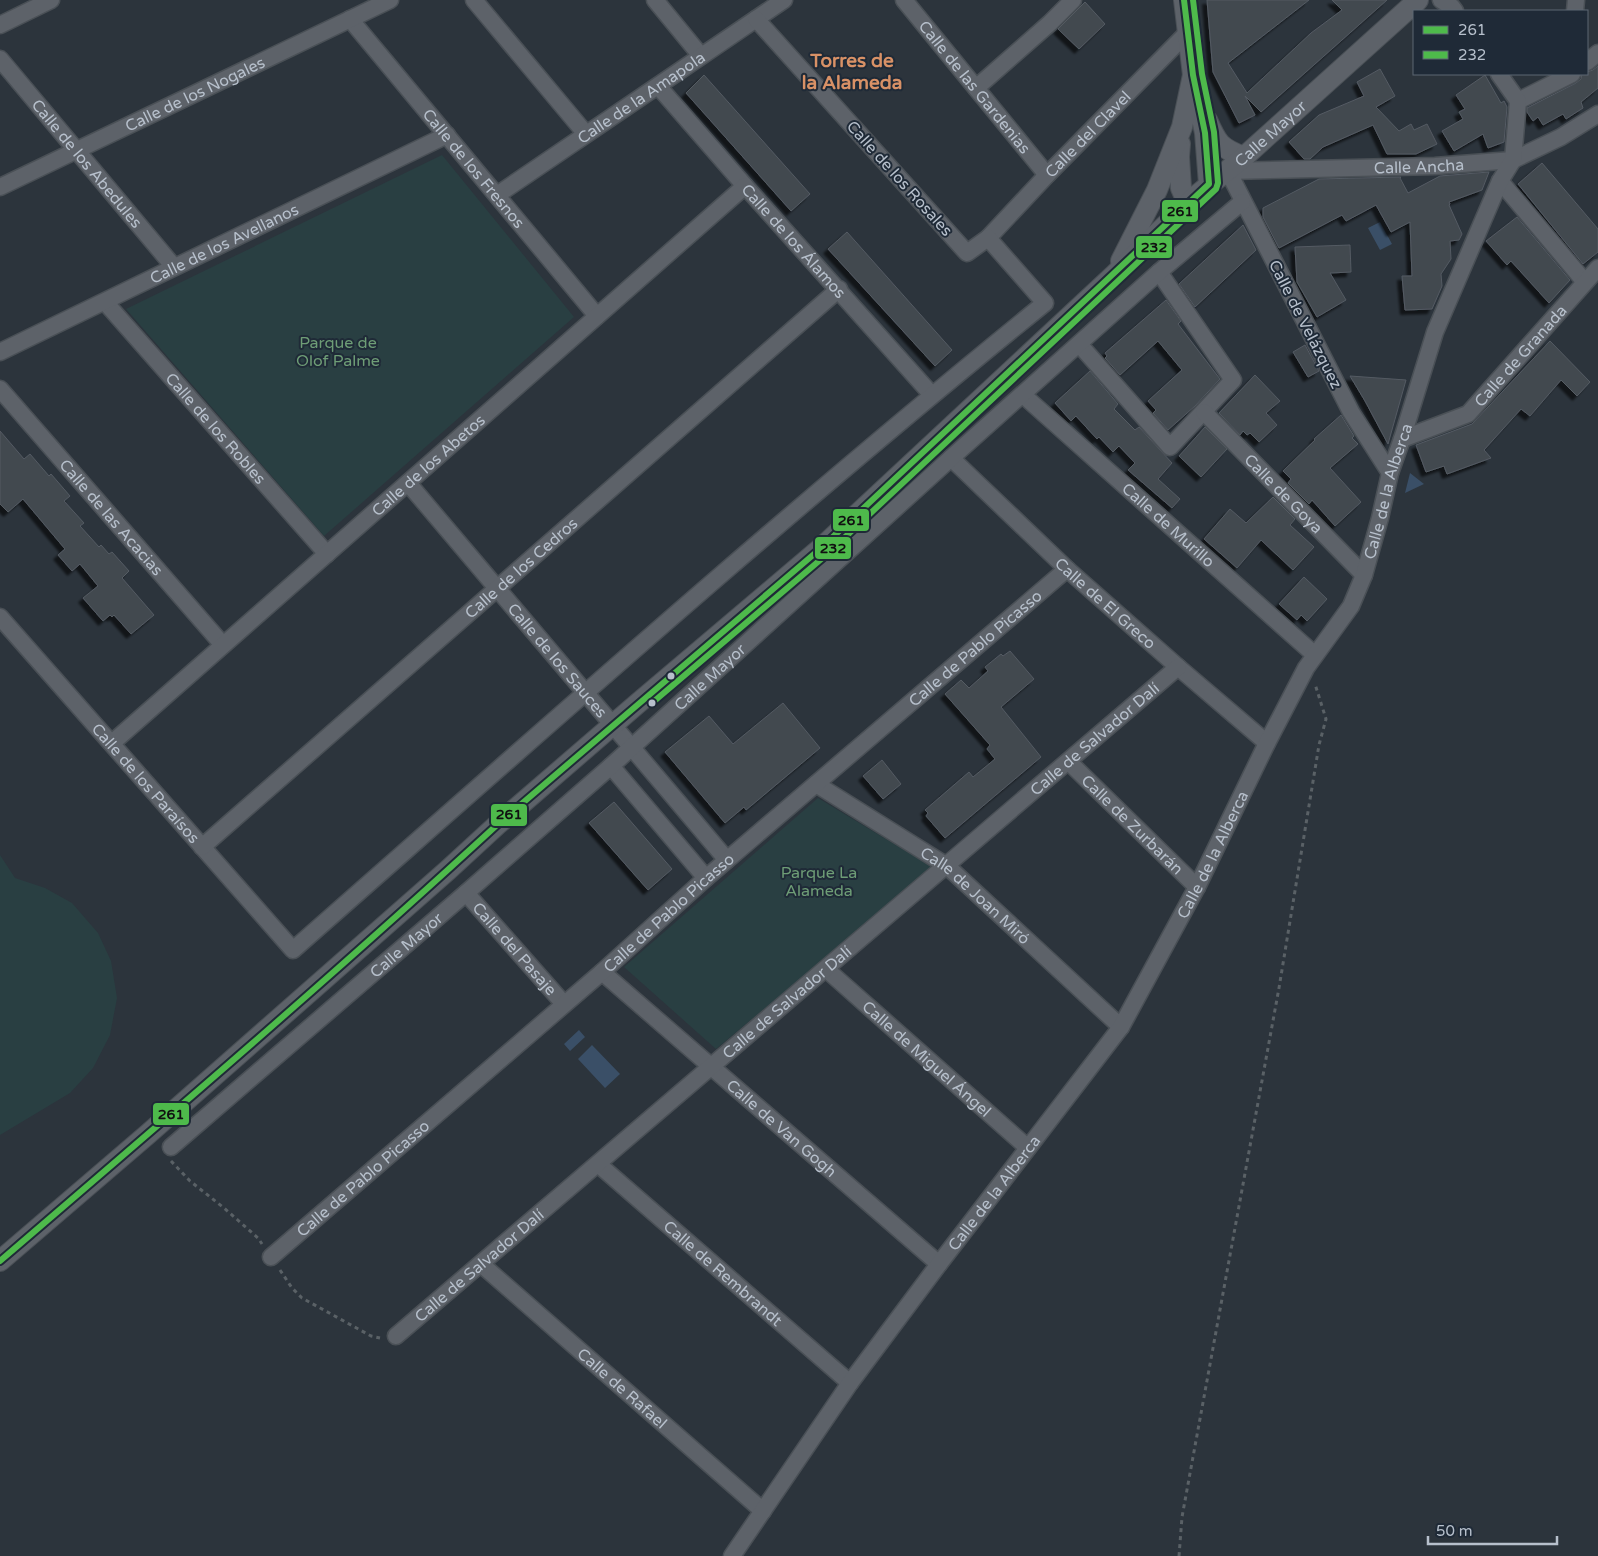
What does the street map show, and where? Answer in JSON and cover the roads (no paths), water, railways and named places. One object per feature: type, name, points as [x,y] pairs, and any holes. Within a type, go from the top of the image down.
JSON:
[{"type":"street","points":[[0,25],[51,0]]},
{"type":"street","name":"Calle de los Nogales","points":[[0,187],[390,0]]},
{"type":"street","points":[[474,0],[586,134]]},
{"type":"street","points":[[655,0],[701,56]]},
{"type":"street","name":"Calle de la Amapola","points":[[497,194],[784,0]]},
{"type":"street","name":"Calle de las Gardenias","points":[[904,0],[1047,175]]},
{"type":"street","points":[[976,88],[1050,23],[1073,0]]},
{"type":"street","points":[[1184,0],[1193,75],[1205,133],[1209,184]]},
{"type":"street","name":"Calle Mayor","points":[[0,1261],[163,1121],[612,724],[820,549],[1209,184],[1244,157],[1418,0]]},
{"type":"street","points":[[1441,0],[1454,10]]},
{"type":"street","name":"Calle de los Fresnos","points":[[350,19],[597,316]]},
{"type":"street","name":"Calle de los Rosales","points":[[756,19],[967,253],[988,238]]},
{"type":"street","name":"Calle del Clavel","points":[[988,238],[1047,175],[1188,32]]},
{"type":"street","points":[[1588,61],[1598,53]]},
{"type":"street","name":"Calle de los Abedules","points":[[0,59],[174,267]]},
{"type":"street","points":[[1188,204],[1181,188],[1179,157],[1182,127],[1193,75]]},
{"type":"street","points":[[1500,75],[1518,102],[1570,75]]},
{"type":"street","name":"Calle de los Álamos","points":[[658,86],[932,395]]},
{"type":"street","points":[[1199,102],[1215,139],[1226,150],[1244,157]]},
{"type":"street","name":"Calle de la Alberca","points":[[732,1556],[850,1383],[938,1264],[1121,1027],[1197,887],[1267,743],[1310,662],[1350,606],[1364,575],[1390,473],[1435,332],[1500,181],[1513,160],[1518,102]]},
{"type":"street","name":"Calle Ancha","points":[[1228,171],[1435,166],[1513,160],[1560,138],[1598,114]]},
{"type":"street","points":[[1114,275],[1157,190],[1182,127]]},
{"type":"street","name":"Calle de los Avellanos","points":[[0,352],[447,135]]},
{"type":"street","name":"Calle de Velázquez","points":[[1228,171],[1242,202],[1351,412],[1390,473]]},
{"type":"street","points":[[1500,181],[1594,276]]},
{"type":"street","name":"Calle de los Abetos","points":[[112,743],[745,186]]},
{"type":"street","name":"Calle Mayor","points":[[171,1147],[611,766],[951,458],[1160,272],[1242,202]]},
{"type":"street","points":[[586,693],[932,395],[1045,303],[988,238]]},
{"type":"street","points":[[1079,344],[1170,447],[1233,380],[1160,272]]},
{"type":"street","name":"Calle de Granada","points":[[1402,439],[1468,414],[1594,276]]},
{"type":"street","name":"Calle de los Cedros","points":[[202,847],[838,290]]},
{"type":"street","name":"Calle de los Robles","points":[[105,302],[327,554]]},
{"type":"street","name":"Calle de las Acacias","points":[[0,389],[224,645]]},
{"type":"street","name":"Calle de Murillo","points":[[1023,395],[1310,662]]},
{"type":"street","name":"Calle de Goya","points":[[1204,412],[1364,575]]},
{"type":"street","name":"Calle de El Greco","points":[[951,458],[1067,569],[1267,743]]},
{"type":"street","name":"Calle de los Sauces","points":[[408,483],[727,860]]},
{"type":"street","name":"Calle de Pablo Picasso","points":[[270,1257],[602,972],[706,878],[1067,569]]},
{"type":"street","name":"Calle de los Paraísos","points":[[0,617],[293,950],[586,693]]},
{"type":"street","name":"Calle de Salvador Dalí","points":[[396,1336],[1178,667]]},
{"type":"street","name":"Calle de Zurbarán","points":[[1069,762],[1197,887]]},
{"type":"street","points":[[611,766],[706,878]]},
{"type":"street","name":"Calle de Joan Miró","points":[[816,784],[947,866],[1121,1027]]},
{"type":"street","name":"Calle del Pasaje","points":[[466,893],[564,1004]]},
{"type":"street","name":"Calle de Miguel Ángel","points":[[826,969],[1028,1148]]},
{"type":"street","name":"Calle de Van Gogh","points":[[602,972],[938,1264]]},
{"type":"street","name":"Calle de Rembrandt","points":[[598,1164],[850,1383]]},
{"type":"street","name":"Calle de Rafael","points":[[481,1264],[763,1511]]},
{"type":"water","points":[[1380,222],[1392,244],[1380,250],[1368,228]]},
{"type":"water","points":[[1410,473],[1424,484],[1405,493]]},
{"type":"water","points":[[579,1030],[585,1037],[570,1051],[564,1044]]},
{"type":"water","points":[[592,1045],[620,1074],[605,1088],[578,1059]]},
{"type":"district","name":"Torres de la Alameda","points":[[852,71]]},
{"type":"park label","name":"Parque de Olof Palme","points":[[338,351]]},
{"type":"park label","name":"Parque La Alameda","points":[[819,881]]}]
